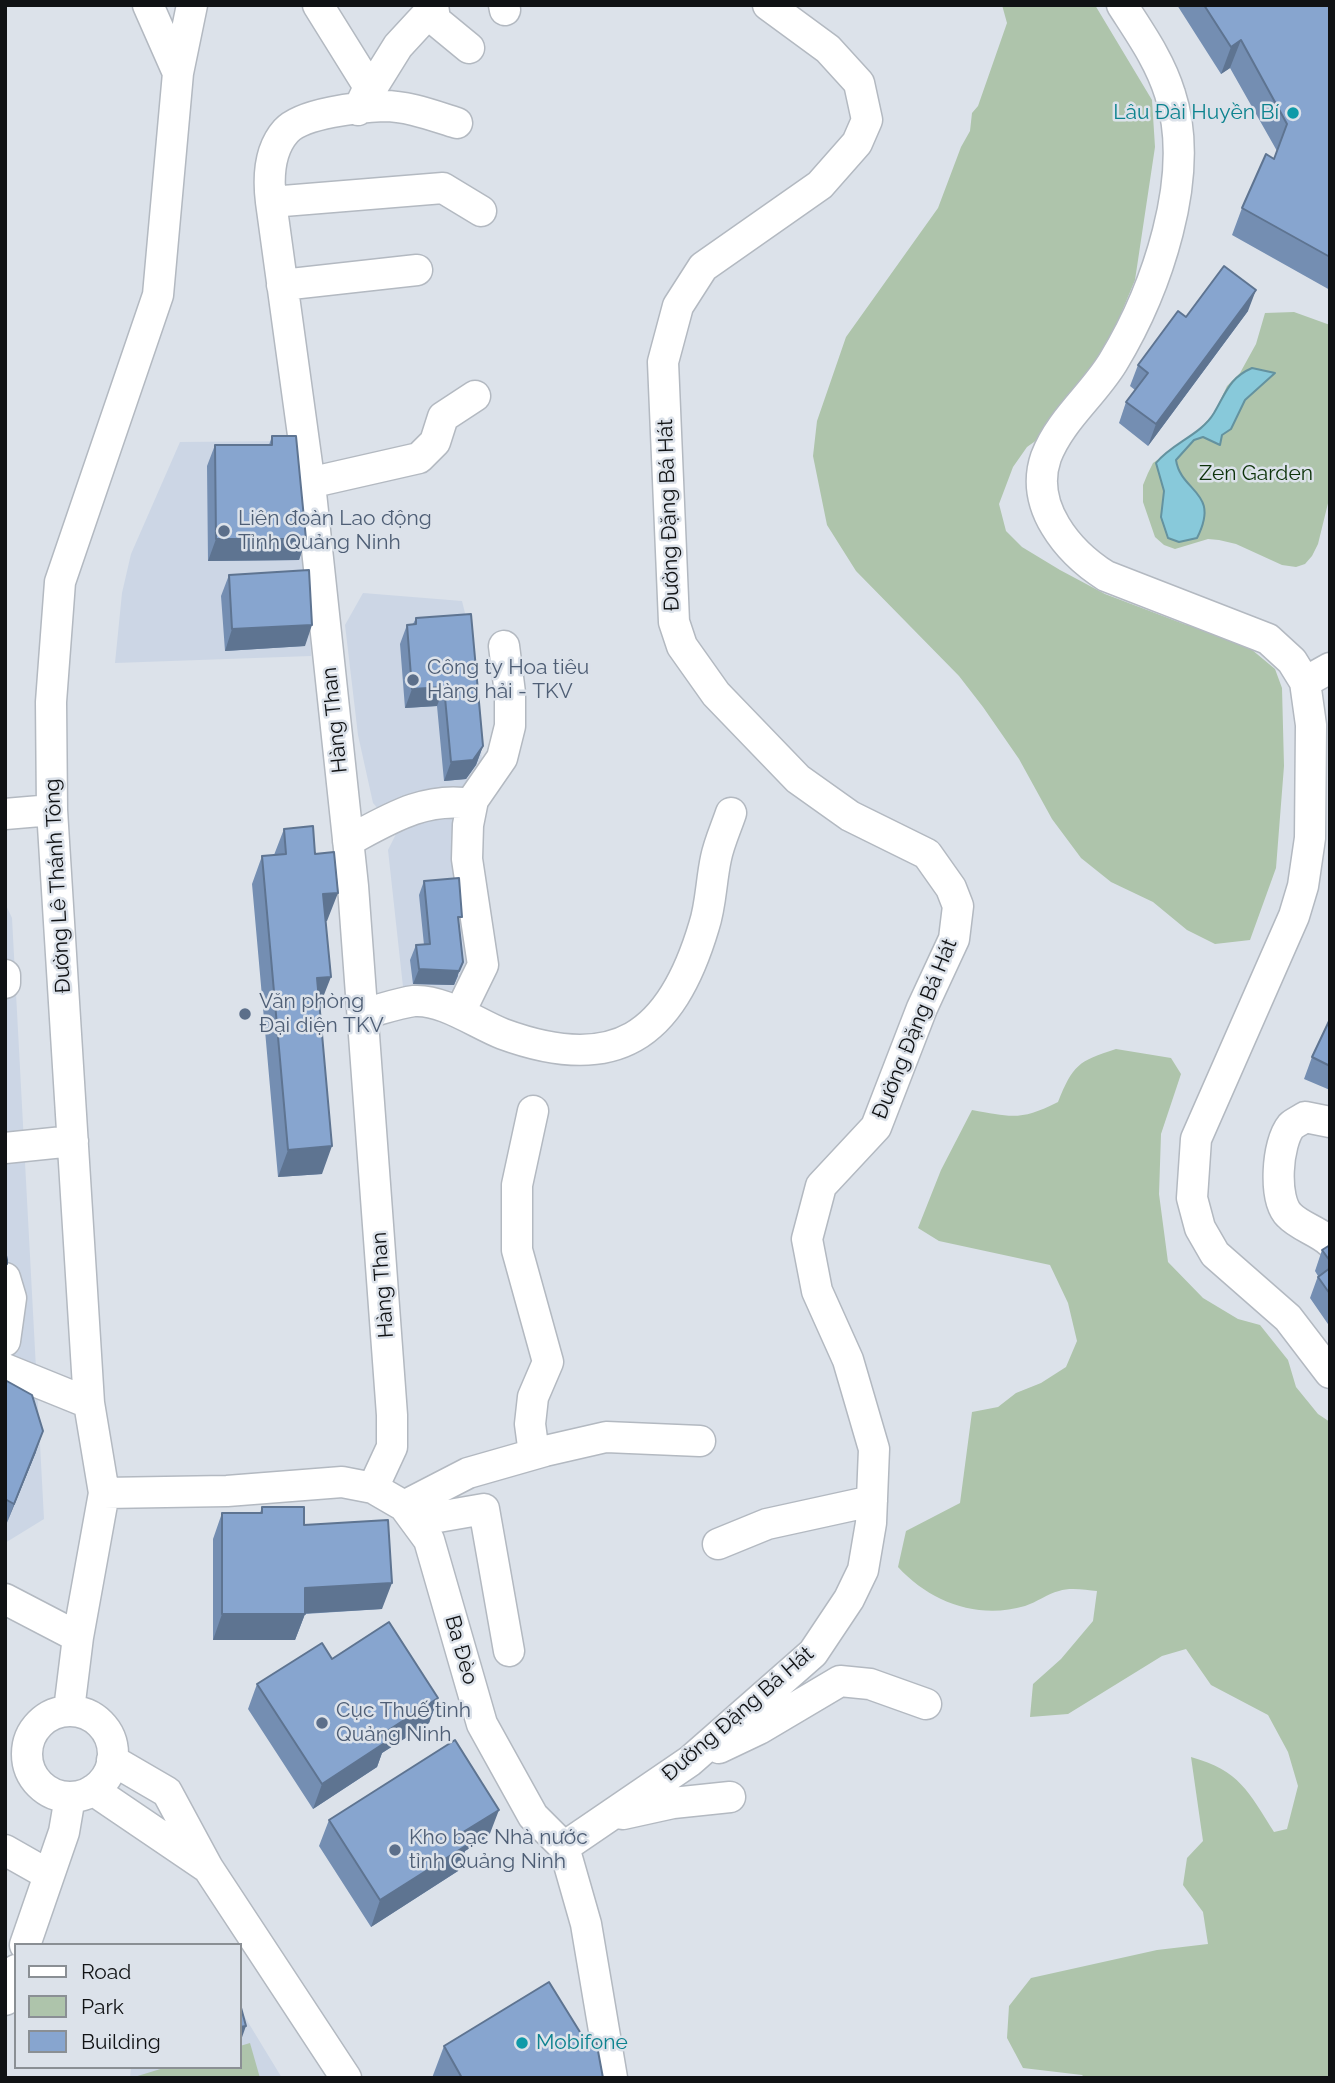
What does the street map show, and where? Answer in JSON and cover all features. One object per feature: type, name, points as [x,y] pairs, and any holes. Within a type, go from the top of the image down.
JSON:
[{"type":"street","name":"Đường Lê Thánh Tông","points":[[148,5],[178,73]]},
{"type":"street","name":"Đường Lê Thánh Tông","points":[[69,1710],[78,1637],[104,1493],[89,1403],[52,810],[51,702],[60,582],[158,295],[178,73],[192,5]]},
{"type":"street","points":[[318,5],[364,98],[406,36],[433,6]]},
{"type":"street","name":"Đường Đặng Bá Hát","points":[[564,1847],[690,1761],[813,1653],[849,1599],[863,1570],[872,1501],[874,1449],[848,1360],[817,1291],[807,1239],[821,1186],[876,1127],[922,1008],[954,939],[958,906],[951,888],[927,854],[850,816],[798,779],[716,694],[682,646],[674,622],[663,362],[677,306],[703,267],[820,185],[858,143],[867,120],[859,83],[828,49],[768,5]]},
{"type":"street","points":[[1122,5],[1157,60],[1171,96],[1178,142],[1177,194],[1163,251],[1144,299],[1113,363],[1059,433],[1046,459],[1043,488],[1058,531],[1064,542],[1083,562],[1106,576],[1268,639],[1292,661],[1318,676],[1311,725],[1320,826],[1294,916],[1196,1139],[1192,1198],[1200,1228],[1215,1254],[1288,1318],[1330,1373]]},
{"type":"street","points":[[433,6],[435,20],[469,48]]},
{"type":"street","name":"Hàng Than","points":[[373,1488],[392,1447],[392,1415],[363,1014],[348,841],[309,483],[271,202],[271,160],[286,130],[312,116],[364,98],[384,106],[414,110],[457,123]]},
{"type":"street","points":[[271,202],[443,188],[481,211]]},
{"type":"street","points":[[282,285],[417,270]]},
{"type":"street","points":[[309,483],[419,458],[436,442],[443,417],[475,396]]},
{"type":"street","points":[[460,1012],[483,965],[467,859],[468,825],[472,804],[502,758],[510,726],[510,693],[504,646]]},
{"type":"street","points":[[348,841],[427,803],[448,800],[472,804]]},
{"type":"street","points":[[5,814],[52,810]]},
{"type":"street","points":[[363,1014],[416,1001],[460,1012],[488,1028],[555,1050],[601,1049],[624,1044],[647,1030],[671,1002],[705,925],[716,855],[731,813]]},
{"type":"street","points":[[5,975],[5,982]]},
{"type":"street","points":[[534,1111],[517,1185],[517,1250],[548,1362],[533,1397],[530,1424],[534,1454]]},
{"type":"street","points":[[1330,1122],[1305,1117],[1290,1127],[1280,1161],[1277,1192],[1289,1215],[1318,1231],[1330,1242]]},
{"type":"street","points":[[5,1148],[73,1141]]},
{"type":"street","points":[[5,1278],[11,1298],[5,1341]]},
{"type":"street","points":[[5,1369],[89,1403]]},
{"type":"street","points":[[410,1513],[468,1473],[534,1454],[606,1437],[700,1441]]},
{"type":"street","points":[[104,1493],[226,1491],[342,1482],[373,1488],[410,1513],[484,1510],[509,1651]]},
{"type":"street","points":[[718,1544],[767,1524],[872,1501]]},
{"type":"street","name":"Ba Đèo","points":[[410,1513],[429,1540],[482,1724],[533,1816],[564,1847],[586,1924],[612,2078]]},
{"type":"street","points":[[5,1599],[78,1637]]},
{"type":"street","points":[[690,1761],[759,1729],[840,1681],[870,1684],[926,1704]]},
{"type":"street","points":[[26,1943],[64,1832],[82,1793],[109,1772],[112,1760],[113,1747],[102,1725],[93,1717],[69,1710],[57,1712],[37,1726],[27,1748],[30,1772],[37,1782],[47,1790],[82,1793],[208,1868]]},
{"type":"street","points":[[112,1760],[167,1792],[208,1868],[346,2078]]},
{"type":"street","points":[[609,1817],[673,1803],[730,1797]]},
{"type":"street","points":[[5,1850],[49,1875]]},
{"type":"street","points":[[5,2000],[14,1975]]},
{"type":"shaded area","name":"Liên đoàn Lao động Tỉnh Quảng Ninh","points":[[295,441],[305,509],[311,656],[115,663],[122,593],[131,554],[180,442]]},
{"type":"shaded area","name":"Công ty Hoa tiêu Hàng hải - TKV","points":[[363,593],[462,601],[467,621],[483,769],[476,785],[418,795],[380,811],[373,803],[358,735],[345,625]]},
{"type":"shaded area","points":[[441,811],[453,819],[469,942],[465,989],[404,996],[388,850],[399,828]]},
{"type":"shaded area","points":[[5,903],[12,918],[44,1519],[5,1543]]},
{"type":"shaded area","points":[[242,2012],[282,2078],[130,2078],[131,2069],[242,2069]]},
{"type":"green space","points":[[1002,5],[1095,5],[1152,100],[1155,147],[1135,280],[1108,345],[1048,432],[1027,447],[1013,467],[999,504],[1006,531],[1022,547],[1105,594],[1184,624],[1222,634],[1251,649],[1275,669],[1282,688],[1284,766],[1276,868],[1250,940],[1215,944],[1187,930],[1153,902],[1111,882],[1081,858],[1052,819],[1019,759],[983,707],[959,676],[856,571],[827,525],[813,456],[817,421],[846,337],[938,208],[961,147],[970,131],[972,113],[978,106],[1007,23]]},
{"type":"green space","name":"Zen Garden","points":[[1294,312],[1330,325],[1330,495],[1318,544],[1312,556],[1305,564],[1296,567],[1282,565],[1236,544],[1219,540],[1208,539],[1175,549],[1164,545],[1155,537],[1143,502],[1143,485],[1153,463],[1194,434],[1214,414],[1227,386],[1240,373],[1256,344],[1265,313]]},
{"type":"green space","points":[[1116,1049],[1171,1058],[1181,1074],[1161,1134],[1159,1194],[1168,1262],[1203,1298],[1238,1319],[1260,1325],[1288,1360],[1296,1387],[1318,1414],[1330,1422],[1330,2078],[1085,2078],[1082,2075],[1023,2068],[1007,2038],[1009,2006],[1031,1978],[1157,1950],[1208,1944],[1203,1912],[1183,1885],[1187,1858],[1203,1841],[1191,1757],[1221,1769],[1241,1784],[1274,1832],[1287,1829],[1298,1786],[1288,1752],[1268,1715],[1211,1685],[1186,1649],[1162,1656],[1068,1714],[1030,1717],[1033,1684],[1061,1659],[1093,1621],[1097,1591],[1063,1590],[1025,1606],[1007,1610],[973,1609],[956,1605],[925,1590],[898,1567],[906,1531],[960,1503],[972,1412],[998,1407],[1016,1393],[1041,1383],[1066,1367],[1077,1341],[1068,1303],[1050,1265],[939,1241],[918,1228],[941,1170],[972,1110],[1016,1116],[1045,1108],[1058,1102],[1078,1066]]},
{"type":"green space","points":[[250,2043],[260,2078],[131,2078],[160,2069],[242,2069],[242,2045]]},
{"type":"water","points":[[1252,368],[1275,373],[1245,400],[1231,429],[1222,435],[1220,445],[1203,437],[1194,440],[1176,460],[1179,471],[1202,501],[1205,511],[1197,538],[1179,542],[1168,538],[1161,517],[1164,491],[1156,463],[1202,427],[1214,413],[1233,381]]},
{"type":"building","name":"Lâu Đài Huyền Bí","points":[[1204,5],[1330,5],[1330,257],[1242,208],[1266,154],[1274,159],[1287,124],[1241,40],[1231,47]]},
{"type":"building","points":[[1224,266],[1256,290],[1156,424],[1126,402],[1148,373],[1138,365],[1178,311],[1186,317]]},
{"type":"building","points":[[272,436],[296,436],[306,539],[216,539],[215,445],[272,445]]},
{"type":"building","points":[[309,570],[312,625],[232,629],[229,575]]},
{"type":"building","points":[[471,614],[483,746],[473,760],[451,762],[444,687],[412,689],[407,625],[416,624],[416,618]]},
{"type":"building","points":[[313,826],[315,854],[334,852],[338,893],[323,894],[331,977],[317,978],[332,1146],[288,1150],[262,856],[286,854],[284,829]]},
{"type":"building","points":[[459,878],[462,917],[458,917],[463,962],[459,971],[419,969],[416,945],[430,944],[424,881]]},
{"type":"building","points":[[1330,1019],[1330,1066],[1312,1057]]},
{"type":"building","points":[[1330,1245],[1330,1261],[1322,1250]]},
{"type":"building","points":[[1330,1268],[1330,1294],[1318,1277]]},
{"type":"building","points":[[5,1380],[32,1395],[43,1431],[14,1504],[5,1499]]},
{"type":"building","points":[[262,1507],[304,1507],[304,1525],[388,1520],[392,1583],[305,1588],[305,1614],[222,1614],[222,1513],[262,1513]]},
{"type":"building","points":[[389,1622],[438,1698],[381,1735],[386,1742],[322,1784],[257,1684],[322,1643],[332,1659]]},
{"type":"building","points":[[455,1740],[499,1810],[460,1834],[467,1845],[380,1900],[329,1820]]},
{"type":"building","points":[[549,1982],[588,2045],[596,2040],[603,2078],[462,2078],[444,2046]]},
{"type":"building","points":[[242,2011],[246,2026],[242,2027]]},
{"type":"place","name":"Lâu Đài Huyền Bí","points":[[1293,113]]},
{"type":"place","name":"Liên đoàn Lao động Tỉnh Quảng Ninh","points":[[224,531]]},
{"type":"place","name":"Công ty Hoa tiêu Hàng hải - TKV","points":[[413,680]]},
{"type":"place","name":"Văn phòng Đại diện TKV","points":[[245,1014]]},
{"type":"place","name":"Cục Thuế tỉnh Quảng Ninh","points":[[322,1723]]},
{"type":"place","name":"Kho bạc Nhà nước tỉnh Quảng Ninh","points":[[395,1850]]},
{"type":"place","name":"Mobifone","points":[[522,2043]]}]
